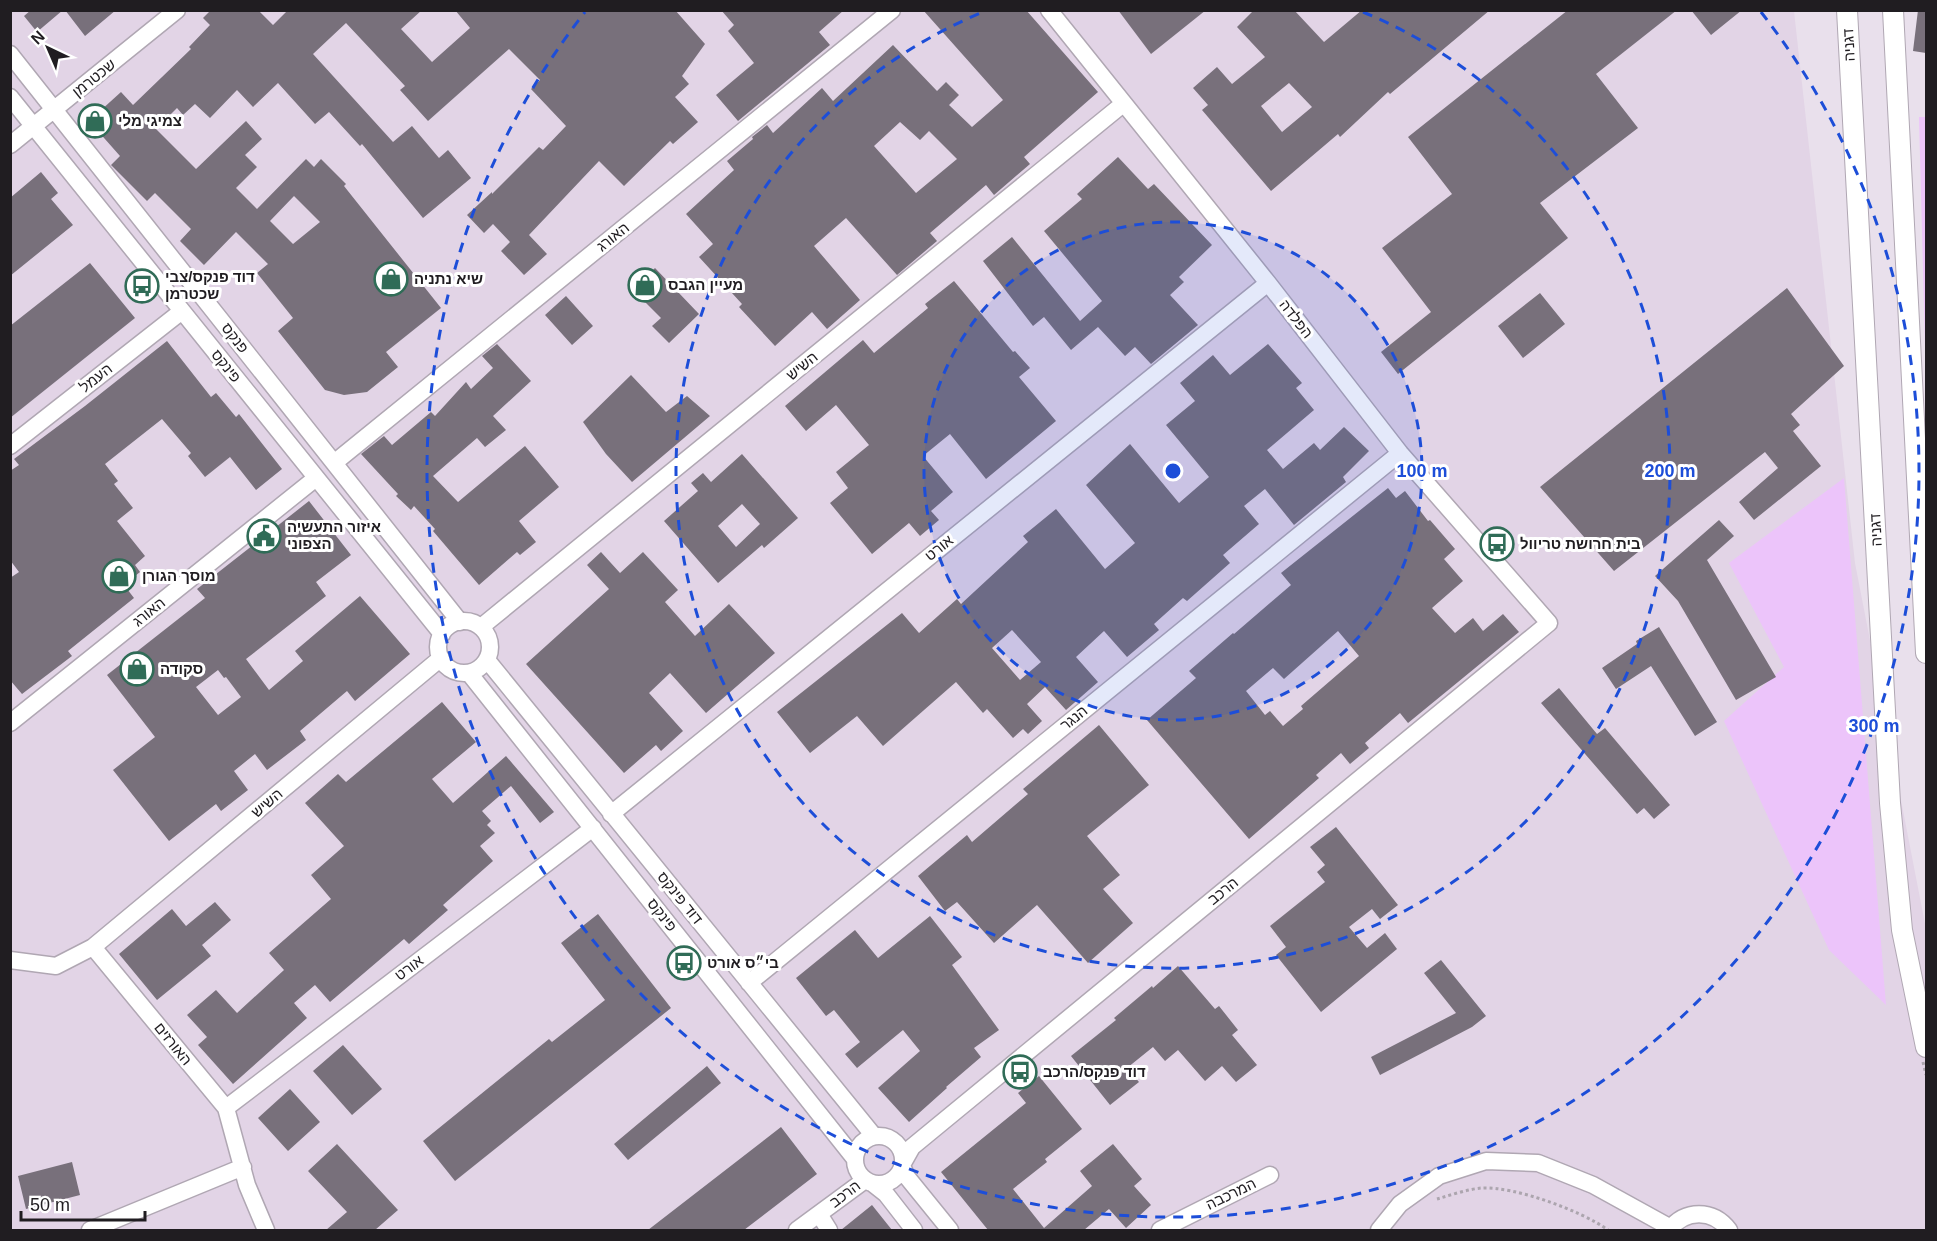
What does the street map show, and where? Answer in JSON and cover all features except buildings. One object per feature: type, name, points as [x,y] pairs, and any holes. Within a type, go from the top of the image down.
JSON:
[{"type":"main road","name":"דגניה","points":[[1847,10],[1890,803],[1902,930],[1926,1047]]},
{"type":"main road","points":[[1893,10],[1926,653]]},
{"type":"street","name":"שכטרמן","points":[[10,145],[177,10]]},
{"type":"street","name":"האורג","points":[[334,463],[892,10]]},
{"type":"street","name":"הפלדה","points":[[1048,10],[1268,283],[1400,453],[1549,623]]},
{"type":"street","name":"פנקס","points":[[10,54],[460,622]]},
{"type":"street","name":"פינקס","points":[[10,97],[442,634]]},
{"type":"street","name":"השיש","points":[[481,627],[1123,104]]},
{"type":"street","name":"אורט","points":[[611,814],[1268,283]]},
{"type":"street","name":"העמל","points":[[10,446],[182,311]]},
{"type":"street","name":"הנגר","points":[[749,983],[1400,453]]},
{"type":"street","name":"האורג","points":[[10,723],[316,478]]},
{"type":"street","points":[[460,622],[473,623],[481,627],[490,643],[487,660],[470,673],[453,671],[446,666],[441,658],[439,643],[442,634],[451,625],[460,622]]},
{"type":"street","name":"הרכב","points":[[903,1165],[912,1147],[1549,623]]},
{"type":"street","name":"השיש","points":[[93,947],[441,658]]},
{"type":"street","name":"דוד פינקס","points":[[487,660],[874,1136]]},
{"type":"street","name":"פינקס","points":[[470,673],[855,1159]]},
{"type":"street","name":"אורט","points":[[226,1108],[593,828]]},
{"type":"street","points":[[10,960],[56,966],[93,947]]},
{"type":"street","name":"האורזים","points":[[93,947],[226,1108],[247,1185],[266,1230]]},
{"type":"street","points":[[914,1230],[886,1194],[869,1182],[856,1167],[855,1159],[860,1145],[866,1139],[881,1136],[894,1141],[902,1152],[907,1177],[950,1230]]},
{"type":"street","points":[[1379,1230],[1400,1204],[1439,1176],[1486,1161],[1538,1163],[1593,1185],[1670,1229],[1684,1217],[1700,1214],[1716,1218],[1729,1230]]},
{"type":"street","points":[[869,1182],[880,1184],[888,1182],[895,1178],[903,1165]]},
{"type":"street","points":[[90,1230],[243,1167]]},
{"type":"street","name":"המרכבה","points":[[1160,1230],[1270,1175]]},
{"type":"street","name":"הרכב","points":[[797,1230],[869,1182]]},
{"type":"street","points":[[819,1214],[830,1230]]},
{"type":"path","points":[[1430,1205],[1438,1199],[1483,1188],[1533,1195],[1597,1222],[1608,1230]]},
{"type":"shaded area","points":[[10,11],[1794,11],[1855,563],[1926,929],[1926,1230],[11,1230]]},
{"type":"shaded area","points":[[1919,117],[1926,117],[1926,385]]},
{"type":"shaded area","points":[[1844,478],[1886,1005],[1829,950],[1724,721],[1784,667],[1729,563]]},
{"type":"place","name":"צמיגי מלי","points":[[95,121]]},
{"type":"place","name":"שיא נתניה","points":[[391,279]]},
{"type":"place","name":"מעיין הגבס","points":[[645,285]]},
{"type":"place","name":"דוד פנקס/צבי שכטרמן","points":[[142,286]]},
{"type":"place","name":"איזור התעשיה הצפוני","points":[[264,536]]},
{"type":"place","name":"בית חרושת טריוול","points":[[1497,544]]},
{"type":"place","name":"מוסך הגורן","points":[[119,576]]},
{"type":"place","name":"סקודה","points":[[137,669]]},
{"type":"place","name":"בי״ס אורט","points":[[684,963]]},
{"type":"place","name":"דוד פנקס/הרכב","points":[[1020,1072]]}]
